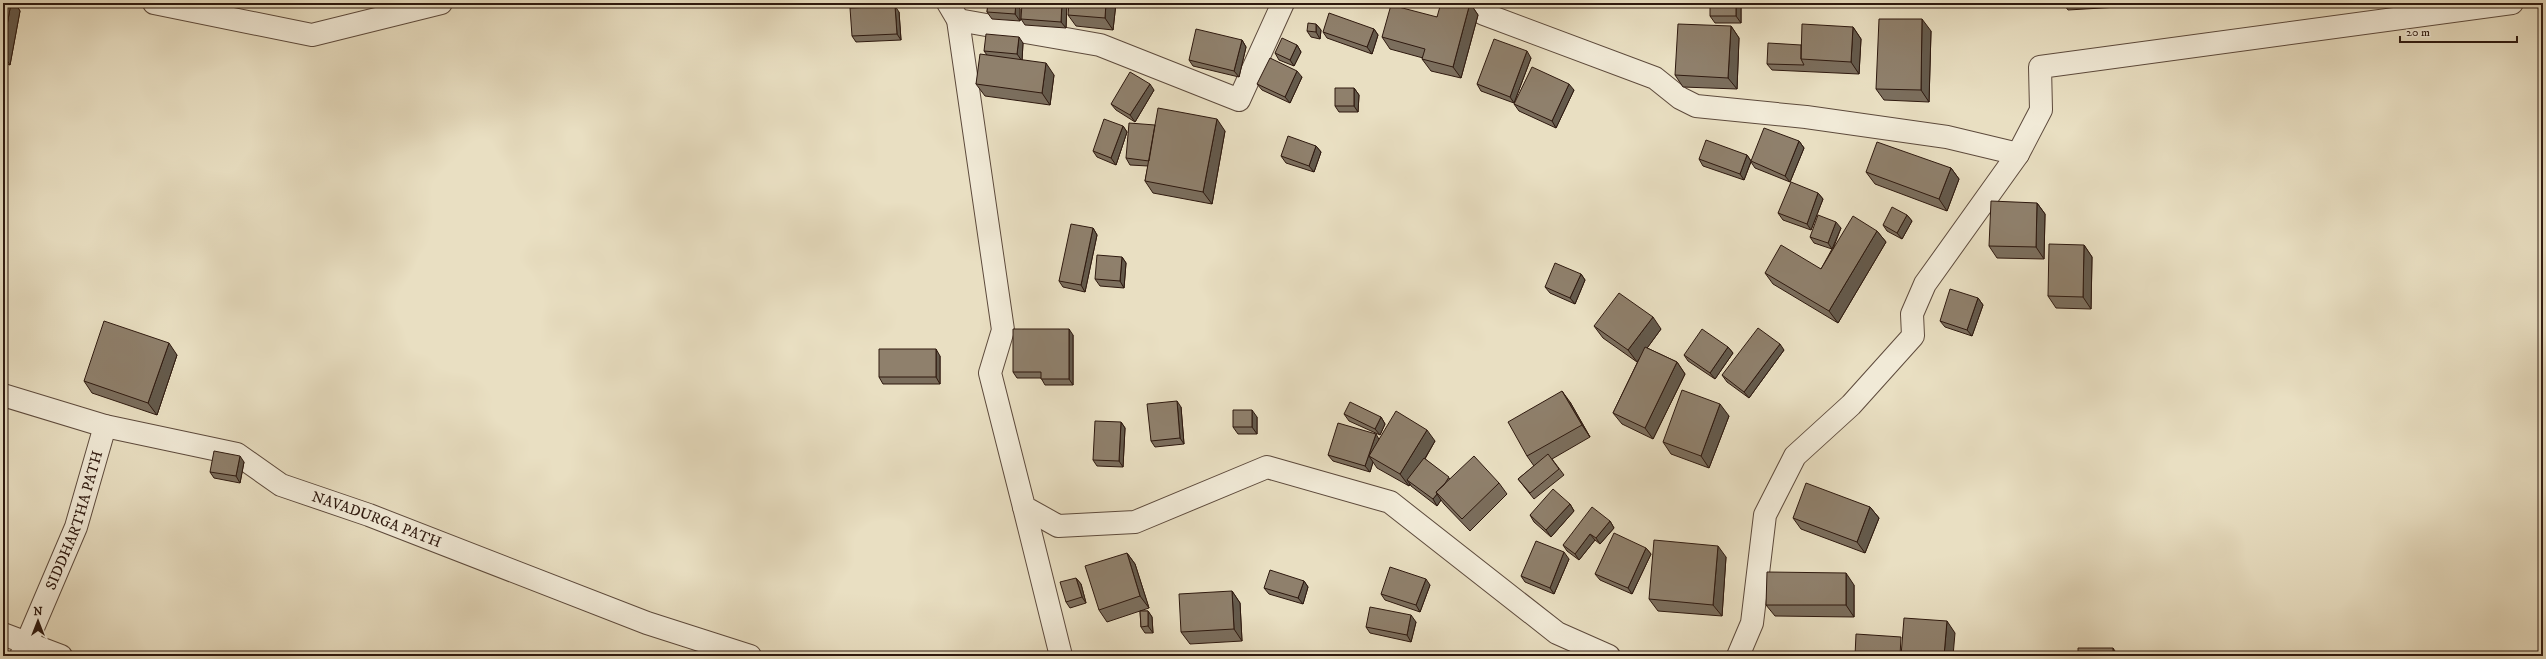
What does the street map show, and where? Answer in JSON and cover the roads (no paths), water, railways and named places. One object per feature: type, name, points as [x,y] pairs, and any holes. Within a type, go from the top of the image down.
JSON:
[{"type":"street","points":[[154,3],[312,35],[441,3]]},
{"type":"street","points":[[1061,656],[990,373],[1003,330],[953,12],[1100,45],[1239,100],[1283,3]]},
{"type":"street","points":[[1462,3],[1484,14],[1655,78],[1680,98],[1696,106],[1806,117],[1947,137],[2018,154]]},
{"type":"street","points":[[1738,656],[1752,623],[1766,515],[1795,456],[1851,405],[1913,336],[1912,314],[1925,284],[2018,154],[2041,110],[2040,67],[2512,3]]},
{"type":"street","name":"NAVADURGA PATH","points":[[3,395],[105,426],[237,454],[281,485],[376,517],[647,624],[750,656]]},
{"type":"street","name":"SIDDHARTHA PATH","points":[[23,649],[76,527],[105,426]]},
{"type":"street","points":[[1024,507],[1058,526],[1135,522],[1267,467],[1390,502],[1557,633],[1609,656]]},
{"type":"street","points":[[3,634],[23,649],[60,656]]}]
